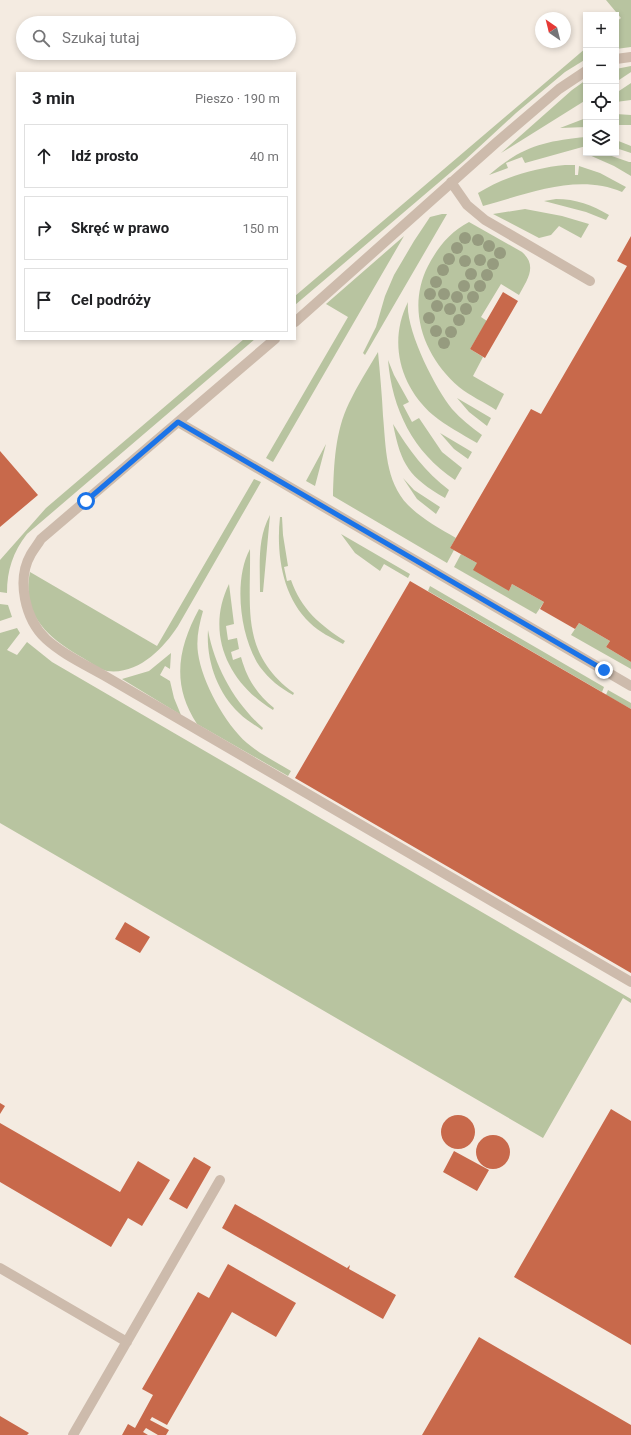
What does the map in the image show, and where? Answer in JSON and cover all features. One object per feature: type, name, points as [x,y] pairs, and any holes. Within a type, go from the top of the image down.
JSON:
[{"type":"lane","points":[[619,58],[631,56]]},
{"type":"lane","points":[[296,321],[451,182],[559,89],[583,73]]},
{"type":"lane","points":[[451,182],[467,205],[485,220],[590,281]]},
{"type":"lane","points":[[274,340],[41,539],[30,555],[26,566],[23,586],[28,610],[40,633],[56,647],[105,676],[631,982]]},
{"type":"lane","points":[[178,422],[631,686]]},
{"type":"lane","points":[[73,1435],[220,1180]]},
{"type":"lane","points":[[0,1268],[127,1342]]},
{"type":"green space","points":[[606,0],[631,0],[631,47],[619,49],[619,20],[621,18],[619,12],[616,12]]},
{"type":"green space","points":[[583,51],[583,61],[565,72],[516,113],[464,161],[296,304],[296,295]]},
{"type":"green space","points":[[631,66],[631,72],[619,80],[619,68]]},
{"type":"green space","points":[[583,82],[583,102],[501,153],[572,90]]},
{"type":"green space","points":[[631,83],[631,100],[619,102],[619,91]]},
{"type":"green space","points":[[619,114],[631,115],[631,125],[619,125]]},
{"type":"green space","points":[[583,119],[583,127],[560,128]]},
{"type":"green space","points":[[583,137],[583,147],[525,163],[522,157],[506,163],[508,168],[489,175],[512,158],[534,147],[545,143]]},
{"type":"green space","points":[[619,141],[631,146],[631,153],[619,149]]},
{"type":"green space","points":[[592,156],[612,156],[631,162],[631,176],[614,166]]},
{"type":"green space","points":[[575,165],[575,175],[578,175],[579,166],[600,173],[626,187],[622,192],[588,184],[552,187],[483,206],[478,193],[498,182],[542,168]]},
{"type":"green space","points":[[556,199],[584,203],[609,215],[606,220],[586,212],[544,201]]},
{"type":"green space","points":[[525,209],[562,216],[589,224],[581,238],[559,226],[551,235],[539,238],[493,214]]},
{"type":"green space","points":[[447,214],[365,355],[363,353],[376,327],[385,296],[394,275],[430,217]]},
{"type":"green space","points":[[469,222],[522,252],[527,257],[530,268],[528,278],[519,295],[501,284],[481,317],[487,321],[470,349],[483,357],[473,376],[504,394],[496,410],[463,390],[447,375],[436,361],[428,347],[422,331],[419,315],[419,299],[422,282],[428,266],[450,235]]},
{"type":"green space","points":[[404,236],[273,462],[266,458],[348,317],[326,304]]},
{"type":"green space","points":[[408,302],[408,313],[411,327],[422,358],[452,409],[466,423],[482,435],[477,443],[433,415],[412,391],[405,377],[398,348],[402,317]]},
{"type":"green space","points":[[243,340],[254,340],[27,534],[18,548],[12,562],[8,577],[7,593],[0,592],[0,560],[46,508]]},
{"type":"green space","points":[[378,352],[386,451],[391,474],[400,496],[413,510],[456,538],[450,548],[454,550],[447,563],[333,496],[336,448],[344,414]]},
{"type":"green space","points":[[388,360],[394,375],[409,402],[403,405],[412,422],[419,418],[442,452],[462,468],[455,480],[440,469],[427,456],[416,443],[407,428],[394,395]]},
{"type":"green space","points":[[457,398],[491,418],[487,426],[469,412]]},
{"type":"green space","points":[[393,424],[418,460],[432,476],[449,490],[445,498],[423,483],[408,468],[399,450]]},
{"type":"green space","points":[[440,433],[472,452],[468,459],[454,449]]},
{"type":"green space","points":[[326,444],[315,486],[306,481]]},
{"type":"green space","points":[[403,478],[414,490],[440,507],[436,514],[417,499]]},
{"type":"green space","points":[[254,479],[261,482],[178,626],[165,643],[148,659],[129,669],[107,671],[95,666],[59,642],[40,624],[30,601],[28,588],[30,572],[157,646]]},
{"type":"green space","points":[[270,515],[263,592],[260,592],[261,543]]},
{"type":"green space","points":[[280,517],[282,517],[288,566],[284,567],[287,581],[291,580],[300,600],[312,615],[327,629],[345,641],[343,644],[326,635],[310,623],[293,601],[287,588],[280,560]]},
{"type":"green space","points":[[341,534],[410,574],[408,578],[384,564],[380,571],[355,553]]},
{"type":"green space","points":[[250,549],[250,610],[252,628],[257,646],[264,662],[277,678],[294,693],[293,695],[275,683],[263,671],[253,655],[248,641],[241,609],[240,592],[245,562]]},
{"type":"green space","points":[[461,554],[477,563],[509,591],[512,584],[544,602],[536,614],[454,567]]},
{"type":"green space","points":[[229,584],[234,624],[226,626],[228,640],[237,638],[239,649],[231,652],[233,660],[241,657],[253,686],[274,708],[273,710],[257,699],[244,686],[233,671],[225,655],[219,621],[222,602]]},
{"type":"green space","points":[[430,586],[604,687],[602,692],[428,591]]},
{"type":"green space","points":[[0,604],[8,605],[12,617],[0,621]]},
{"type":"green space","points":[[199,609],[203,611],[198,632],[198,653],[200,664],[209,689],[223,714],[239,735],[257,751],[291,771],[288,776],[197,724],[189,709],[183,695],[180,666],[186,638]]},
{"type":"green space","points":[[579,623],[610,641],[606,647],[631,662],[631,669],[571,635]]},
{"type":"green space","points":[[17,628],[20,633],[7,650],[17,655],[27,642],[52,662],[631,999],[631,1003],[623,998],[543,1138],[0,823],[0,633]]},
{"type":"green space","points":[[208,630],[216,658],[228,684],[235,696],[263,728],[262,730],[239,713],[231,705],[219,685],[211,664]]},
{"type":"green space","points":[[171,653],[170,669],[165,666],[160,675],[170,681],[174,698],[181,715],[122,679],[149,671]]},
{"type":"green space","points":[[608,690],[631,703],[631,709],[606,695]]},
{"type":"building","points":[[631,236],[631,662],[606,647],[610,641],[579,623],[575,629],[540,609],[544,602],[512,584],[509,591],[473,570],[477,563],[450,548],[531,409],[541,414],[627,266],[617,261]]},
{"type":"building","points":[[503,292],[518,301],[485,358],[470,349]]},
{"type":"building","points":[[0,451],[38,495],[0,527]]},
{"type":"building","points":[[410,581],[631,709],[631,973],[295,778]]},
{"type":"building","points":[[125,922],[150,937],[140,953],[115,939]]},
{"type":"building","points":[[0,1103],[5,1106],[0,1114]]},
{"type":"building","points":[[611,1109],[631,1121],[631,1345],[514,1277]]},
{"type":"building","points":[[455,1115],[461,1115],[465,1116],[472,1122],[475,1132],[474,1139],[468,1146],[461,1149],[455,1149],[451,1148],[444,1142],[441,1135],[441,1129],[442,1125],[448,1118]]},
{"type":"building","points":[[0,1123],[120,1192],[138,1161],[170,1180],[142,1226],[128,1218],[111,1247],[0,1182]]},
{"type":"building","points":[[496,1135],[503,1137],[508,1142],[510,1152],[508,1162],[503,1167],[490,1169],[483,1167],[478,1162],[476,1149],[478,1142],[483,1137]]},
{"type":"building","points":[[454,1151],[489,1170],[477,1191],[443,1172]]},
{"type":"building","points":[[194,1157],[211,1167],[187,1209],[169,1199]]},
{"type":"building","points":[[235,1204],[347,1268],[350,1265],[349,1269],[396,1295],[383,1319],[222,1228]]},
{"type":"building","points":[[228,1264],[296,1303],[276,1337],[232,1312],[167,1425],[152,1417],[150,1420],[169,1430],[166,1435],[158,1435],[146,1428],[143,1432],[148,1435],[122,1435],[128,1424],[135,1428],[153,1395],[142,1389],[198,1292],[209,1298]]},
{"type":"building","points":[[479,1337],[631,1425],[631,1435],[422,1435]]},
{"type":"building","points":[[0,1416],[29,1433],[27,1435],[0,1435]]},
{"type":"route","points":[[86,501],[178,422],[604,670]]}]
